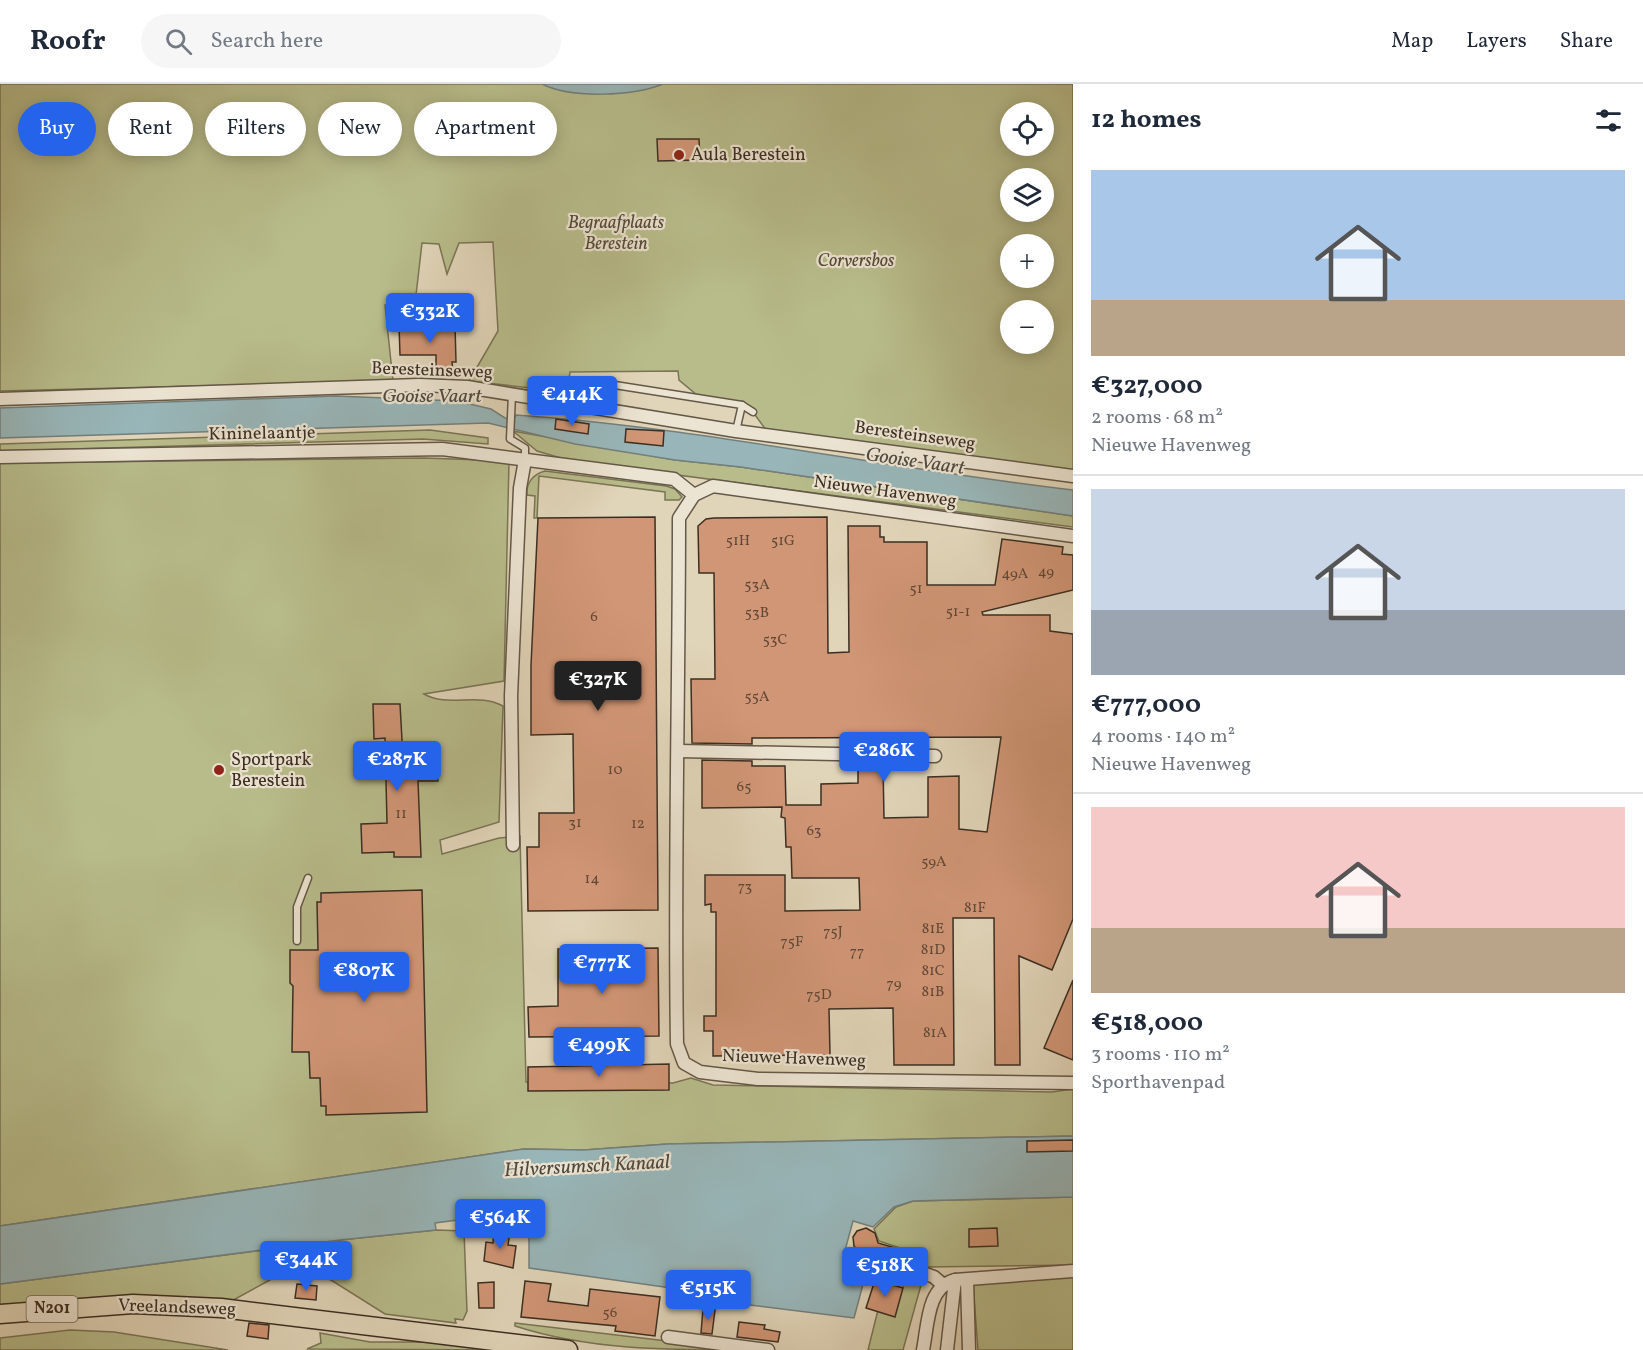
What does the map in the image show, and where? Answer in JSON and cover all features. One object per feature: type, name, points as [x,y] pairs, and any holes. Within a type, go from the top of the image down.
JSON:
[{"type":"main road","name":"Vreelandseweg","points":[[0,1314],[133,1304],[221,1308],[568,1350]]},
{"type":"street","name":"Beresteinseweg","points":[[0,399],[419,385],[467,387],[736,430],[1073,476]]},
{"type":"street","name":"Kininelaantje","points":[[0,457],[442,448],[525,460]]},
{"type":"street","points":[[513,844],[511,696],[520,488],[525,460],[674,479],[694,495]]},
{"type":"street","name":"Nieuwe Havenweg","points":[[1073,536],[713,486],[694,495],[679,518],[679,751],[675,874],[677,1044],[684,1063],[700,1072],[758,1079],[1073,1083]]},
{"type":"street","points":[[679,751],[935,756]]},
{"type":"street","points":[[910,1269],[934,1276],[942,1284]]},
{"type":"street","points":[[923,1350],[934,1297],[942,1284],[961,1280],[1073,1271]]},
{"type":"street","points":[[947,1350],[961,1280]]},
{"type":"street","points":[[961,1280],[969,1350]]},
{"type":"street","points":[[668,1337],[768,1350]]},
{"type":"lane","points":[[573,405],[576,391],[584,382],[742,405],[753,412]]},
{"type":"lane","points":[[512,393],[510,436],[513,442],[525,448],[525,460]]},
{"type":"lane","points":[[736,430],[742,405]]},
{"type":"lane","points":[[297,941],[297,907],[308,878]]},
{"type":"green space","points":[[0,84],[1073,84],[1073,471],[766,430],[750,408],[703,400],[679,380],[678,371],[570,372],[567,393],[559,398],[531,388],[469,381],[498,331],[493,242],[459,243],[447,274],[439,244],[422,243],[416,295],[385,305],[393,381],[0,391]]},
{"type":"green space","points":[[430,430],[488,438],[488,444],[423,439],[0,451],[0,444]]},
{"type":"green space","points":[[513,431],[675,460],[741,467],[1073,516],[1073,527],[571,461],[537,451]]},
{"type":"green space","name":"Sportpark Berestein","points":[[424,458],[509,461],[504,681],[424,694],[443,700],[483,700],[503,706],[499,822],[440,840],[442,854],[499,838],[520,836],[526,1082],[673,1083],[691,1078],[713,1085],[1052,1092],[1073,1089],[1073,1136],[668,1144],[584,1150],[524,1149],[0,1226],[0,463]]},
{"type":"green space","points":[[545,471],[666,486],[675,489],[682,497],[679,500],[665,500],[665,492],[539,476],[537,518],[534,518],[535,496],[527,495],[528,487],[534,477]]},
{"type":"green space","points":[[1073,1197],[1073,1265],[926,1267],[903,1350],[868,1350],[878,1310],[895,1314],[909,1265],[914,1266],[918,1254],[879,1241],[874,1229],[896,1207],[913,1201]]},
{"type":"green space","points":[[436,1230],[464,1231],[467,1311],[463,1320],[455,1319],[456,1323],[385,1314],[331,1280],[302,1271],[279,1275],[228,1303],[123,1296],[0,1306],[0,1284],[340,1240]]},
{"type":"green space","points":[[1073,1277],[1073,1350],[978,1350],[973,1284]]},
{"type":"green space","points":[[515,1323],[743,1350],[657,1349],[599,1344],[543,1334],[515,1326]]},
{"type":"green space","points":[[70,1330],[114,1332],[228,1350],[0,1350],[0,1338]]},
{"type":"green space","points":[[320,1333],[370,1342],[438,1342],[507,1350],[307,1349],[321,1343]]},
{"type":"water","points":[[542,84],[663,84],[636,91],[586,94],[555,89]]},
{"type":"water","points":[[336,396],[457,401],[491,409],[505,418],[514,419],[516,415],[656,429],[1073,490],[1073,516],[741,467],[675,460],[575,444],[488,423],[0,438],[0,408]]},
{"type":"water","name":"Hilversumsch Kanaal","points":[[1073,1136],[1073,1197],[913,1201],[894,1207],[873,1227],[853,1221],[844,1254],[869,1262],[854,1318],[719,1301],[714,1294],[529,1268],[529,1217],[512,1213],[435,1223],[436,1230],[340,1240],[0,1284],[0,1226],[524,1149],[584,1150],[668,1144]]},
{"type":"building","name":"Aula Berestein","points":[[657,139],[699,139],[700,160],[658,161]]},
{"type":"building","points":[[399,325],[455,325],[456,362],[452,362],[453,372],[436,372],[436,355],[400,355]]},
{"type":"building","points":[[556,419],[589,424],[588,434],[555,429]]},
{"type":"building","points":[[626,429],[664,431],[663,446],[625,442]]},
{"type":"building","points":[[655,517],[658,910],[528,911],[527,847],[539,847],[539,813],[574,813],[573,734],[531,735],[531,665],[538,518]]},
{"type":"building","points":[[827,517],[828,653],[849,652],[848,526],[880,526],[880,537],[884,537],[884,542],[927,542],[927,585],[995,585],[1002,539],[1063,547],[1062,554],[1073,555],[1073,590],[982,612],[983,615],[1050,615],[1050,631],[1073,634],[1073,919],[1052,970],[1019,956],[1020,1065],[995,1065],[994,918],[953,918],[954,1065],[894,1065],[893,1008],[829,1009],[830,1055],[713,1056],[713,1031],[704,1031],[704,1016],[716,1016],[716,912],[711,912],[711,904],[705,905],[705,875],[785,875],[785,911],[860,910],[859,878],[792,878],[791,847],[786,847],[785,818],[781,817],[782,807],[702,808],[702,760],[752,761],[752,766],[785,766],[786,805],[821,805],[821,784],[858,783],[858,766],[883,765],[884,818],[928,817],[928,777],[959,776],[959,829],[987,832],[1001,737],[752,738],[752,744],[692,743],[691,679],[715,679],[714,573],[699,573],[698,526],[706,519],[714,518]]},
{"type":"building","points":[[373,704],[400,704],[403,758],[417,758],[417,770],[437,770],[438,781],[418,781],[421,857],[394,857],[394,852],[362,853],[361,824],[387,823],[385,738],[374,739]]},
{"type":"building","points":[[422,890],[427,1112],[326,1115],[326,1106],[321,1106],[320,1078],[310,1078],[309,1052],[292,1052],[293,986],[290,983],[290,950],[318,950],[317,902],[321,902],[321,893]]},
{"type":"building","points":[[658,948],[659,1036],[529,1037],[528,1007],[558,1006],[558,949]]},
{"type":"building","points":[[1073,980],[1073,1060],[1044,1048]]},
{"type":"building","points":[[669,1064],[669,1090],[528,1091],[528,1067]]},
{"type":"building","points":[[1073,1140],[1073,1151],[1027,1152],[1027,1141]]},
{"type":"building","points":[[866,1228],[875,1233],[878,1243],[916,1254],[914,1261],[908,1260],[902,1265],[858,1251],[854,1246],[853,1237],[857,1231]]},
{"type":"building","points":[[997,1228],[998,1246],[969,1247],[969,1229]]},
{"type":"building","points":[[494,1230],[510,1232],[508,1245],[516,1246],[513,1268],[484,1261],[486,1242],[493,1243]]},
{"type":"building","points":[[875,1280],[903,1288],[895,1317],[866,1308]]},
{"type":"building","points":[[525,1281],[551,1284],[548,1301],[588,1306],[590,1289],[660,1297],[655,1336],[615,1331],[616,1326],[521,1317]]},
{"type":"building","points":[[494,1282],[494,1308],[479,1308],[478,1283]]},
{"type":"building","points":[[297,1284],[317,1286],[316,1300],[295,1298]]},
{"type":"building","points":[[703,1309],[715,1310],[712,1334],[701,1333]]},
{"type":"building","points":[[739,1322],[765,1325],[764,1329],[780,1332],[778,1342],[737,1337]]},
{"type":"building","points":[[249,1323],[269,1325],[268,1339],[247,1336]]},
{"type":"place","name":"Aula Berestein","points":[[679,155]]},
{"type":"place","name":"Sportpark Berestein","points":[[219,770]]},
{"type":"park label","name":"Begraafplaats Berestein","points":[[616,233]]},
{"type":"park label","name":"Corversbos","points":[[856,261]]},
{"type":"water label","name":"Gooise Vaart","points":[[432,397]]},
{"type":"water label","name":"Gooise Vaart","points":[[915,462]]}]
